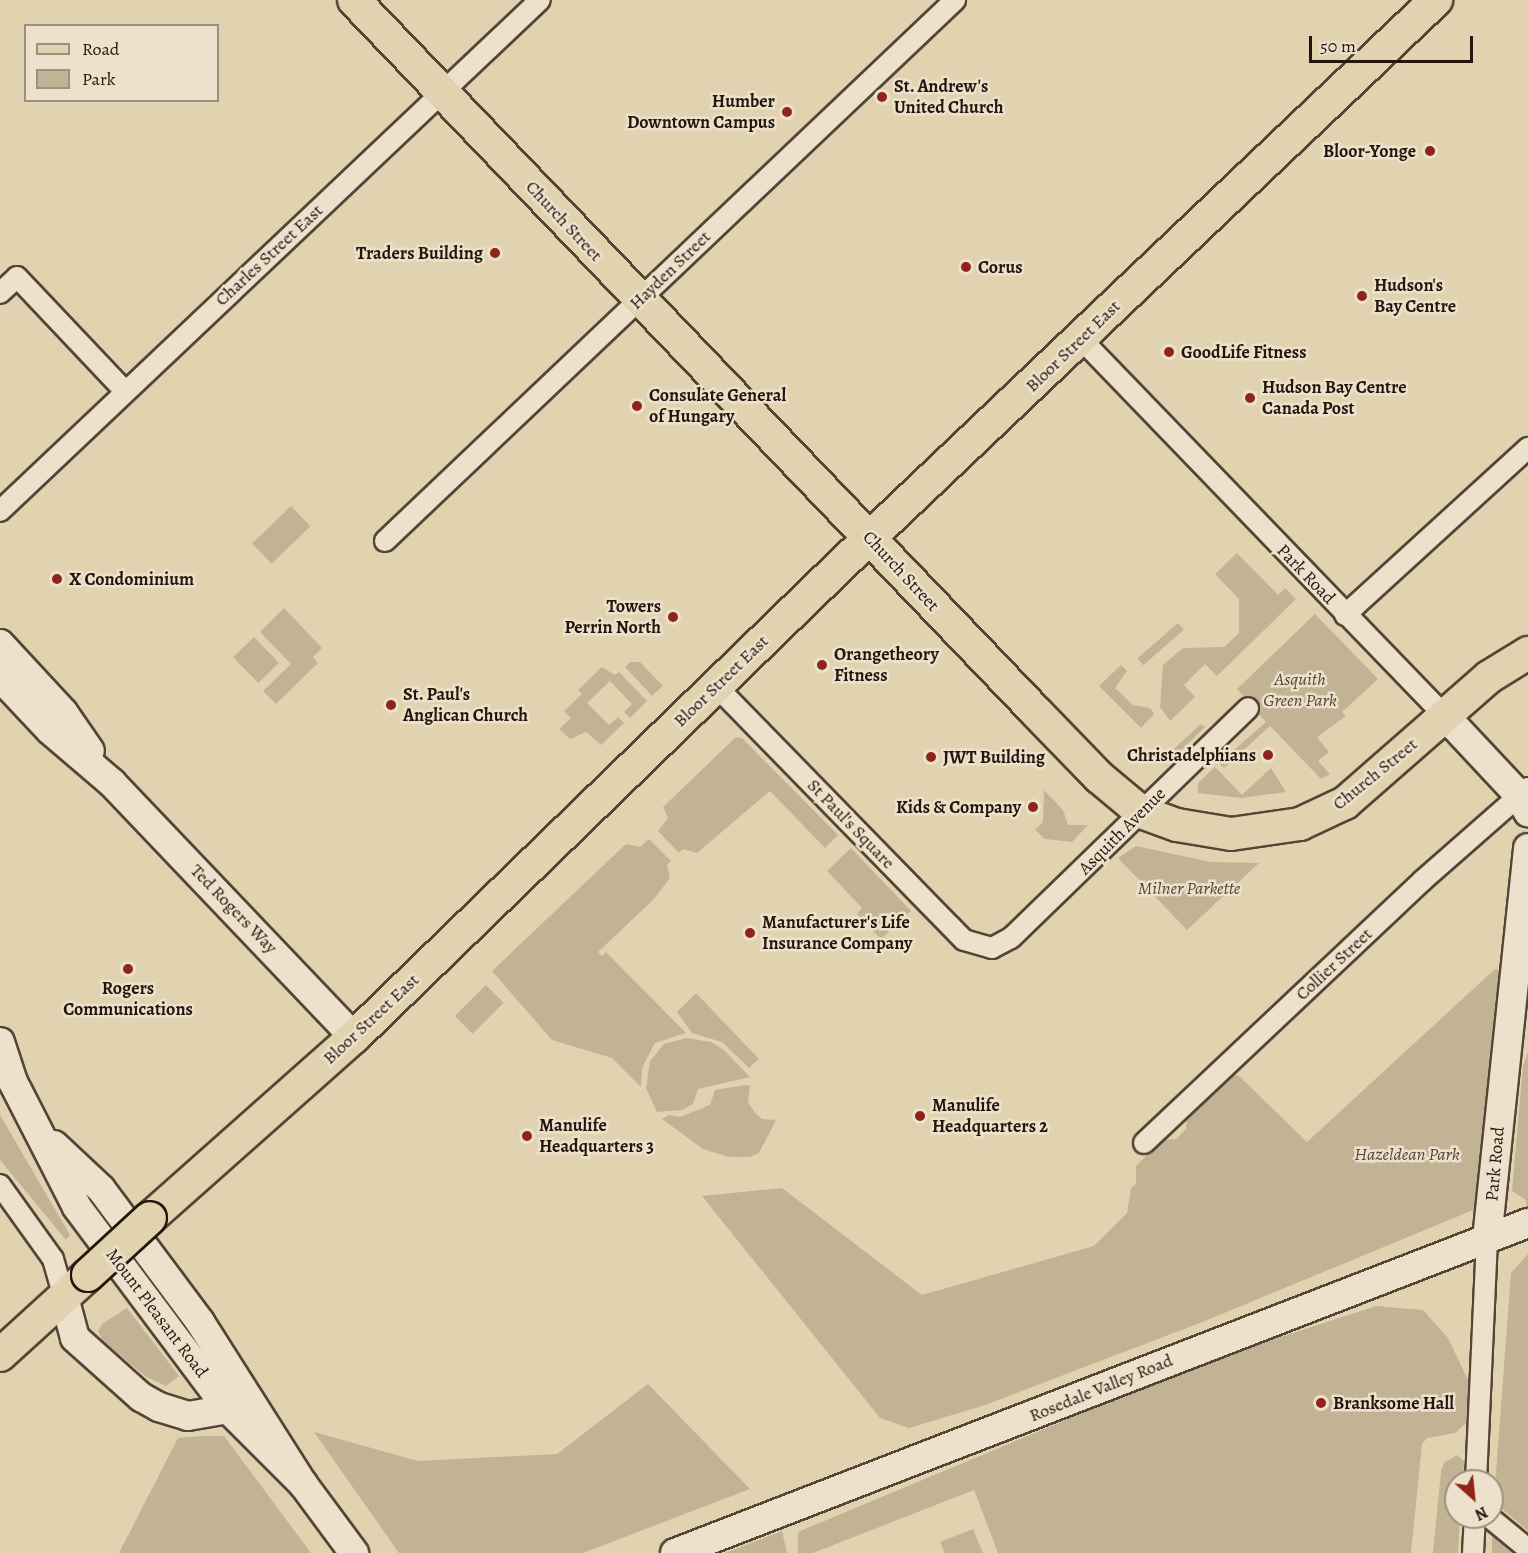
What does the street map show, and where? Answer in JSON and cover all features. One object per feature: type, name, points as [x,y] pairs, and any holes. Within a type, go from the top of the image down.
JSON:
[{"type":"main road","name":"Church Street","points":[[354,0],[639,300],[1099,777],[1141,812],[1177,825],[1231,834],[1300,824],[1345,803],[1444,715],[1507,663],[1528,653]]},
{"type":"main road","name":"Bloor Street East","points":[[0,1355],[354,1036],[870,538],[1436,0]]},
{"type":"main road","name":"Ted Rogers Way","points":[[0,644],[63,712],[112,783]]},
{"type":"main road","name":"Ted Rogers Way","points":[[0,677],[112,783],[354,1036]]},
{"type":"main road","points":[[0,697],[27,705]]},
{"type":"main road","name":"Park Road","points":[[1444,715],[1525,798]]},
{"type":"main road","name":"Park Road","points":[[1488,1239],[1528,848]]},
{"type":"main road","name":"Mount Pleasant Road","points":[[0,1042],[13,1082],[77,1207],[228,1409],[303,1484]]},
{"type":"main road","name":"Mount Pleasant Road","points":[[34,1124],[108,1198],[200,1322],[303,1484],[348,1544]]},
{"type":"main road","name":"Rosedale Valley Road","points":[[675,1553],[1528,1223]]},
{"type":"main road","points":[[64,1297],[75,1338],[141,1396],[188,1416],[228,1409]]},
{"type":"street","name":"Charles Street East","points":[[0,511],[124,390],[540,0]]},
{"type":"street","name":"Hayden Street","points":[[385,541],[955,0]]},
{"type":"street","points":[[0,292],[17,277],[124,390]]},
{"type":"street","name":"Park Road","points":[[1080,339],[1444,715]]},
{"type":"street","points":[[1345,615],[1528,448]]},
{"type":"street","name":"St Paul's Square","points":[[716,686],[964,940],[992,948]]},
{"type":"street","name":"Asquith Avenue","points":[[992,948],[1011,938],[1248,708]]},
{"type":"street","name":"Collier Street","points":[[1144,1143],[1525,798]]},
{"type":"street","points":[[0,1185],[53,1260],[64,1297]]},
{"type":"street","name":"Park Road","points":[[1477,1469],[1488,1239]]},
{"type":"street","points":[[1473,1553],[1474,1529]]},
{"type":"street","points":[[1503,1529],[1528,1550]]},
{"type":"green space","points":[[291,506],[310,526],[272,564],[252,544]]},
{"type":"green space","points":[[1237,553],[1278,595],[1285,588],[1296,599],[1217,676],[1205,664],[1184,685],[1195,697],[1170,721],[1160,707],[1163,665],[1183,648],[1224,647],[1239,633],[1239,599],[1215,574]]},
{"type":"green space","points":[[284,608],[322,648],[313,657],[318,663],[276,704],[263,691],[291,664],[260,632]]},
{"type":"green space","name":"Asquith Green Park","points":[[1315,614],[1378,679],[1342,712],[1346,716],[1317,737],[1329,752],[1318,761],[1330,774],[1321,779],[1270,726],[1224,768],[1219,763],[1266,722],[1237,689]]},
{"type":"green space","points":[[1178,623],[1184,630],[1143,665],[1137,658]]},
{"type":"green space","points":[[254,637],[279,663],[258,683],[233,657]]},
{"type":"green space","points":[[630,662],[640,662],[663,686],[652,696],[625,667]]},
{"type":"green space","points":[[1121,665],[1127,671],[1115,688],[1133,705],[1150,708],[1154,714],[1141,728],[1099,686]]},
{"type":"green space","points":[[602,667],[615,675],[619,672],[647,701],[630,718],[624,712],[632,704],[610,681],[587,703],[609,725],[618,717],[624,723],[601,745],[586,732],[570,739],[559,729],[571,718],[564,711],[582,694],[578,690]]},
{"type":"green space","points":[[1201,724],[1205,727],[1171,760],[1167,755]]},
{"type":"green space","points":[[736,737],[742,738],[838,835],[825,848],[770,791],[697,853],[683,849],[679,853],[658,831],[668,818],[663,807]]},
{"type":"green space","points":[[1215,767],[1242,795],[1271,768],[1286,792],[1241,798],[1198,793],[1198,783]]},
{"type":"green space","points":[[1044,790],[1063,810],[1068,825],[1088,825],[1072,842],[1045,839],[1035,830],[1043,822]]},
{"type":"green space","points":[[649,839],[671,861],[667,865],[670,878],[653,900],[598,952],[602,956],[606,952],[686,1033],[655,1043],[642,1068],[641,1087],[612,1058],[552,1040],[492,971],[626,844],[640,847]]},
{"type":"green space","name":"Milner Parkette","points":[[1136,846],[1211,862],[1259,863],[1187,930],[1118,858]]},
{"type":"green space","points":[[851,848],[911,911],[881,939],[857,914],[862,908],[827,871]]},
{"type":"green space","name":"Hazeldean Park","points":[[1495,969],[1504,971],[1478,1208],[1205,1321],[985,1405],[909,1428],[880,1418],[702,1196],[782,1188],[922,1295],[1094,1246],[1127,1213],[1131,1188],[1136,1184],[1136,1166],[1162,1140],[1176,1139],[1186,1129],[1187,1116],[1232,1074],[1239,1076],[1307,1142]]},
{"type":"green space","points":[[486,985],[504,1003],[473,1034],[455,1016]]},
{"type":"green space","points":[[696,993],[759,1059],[749,1068],[722,1042],[692,1033],[677,1012]]},
{"type":"green space","points":[[686,1038],[711,1042],[724,1050],[750,1077],[698,1089],[693,1104],[682,1110],[657,1112],[646,1088],[650,1061],[664,1044]]},
{"type":"green space","points":[[1528,1052],[1527,1207],[1526,1200],[1512,1191],[1523,1066]]},
{"type":"green space","points":[[750,1086],[748,1102],[755,1113],[762,1119],[776,1120],[759,1153],[750,1157],[729,1157],[703,1149],[662,1119],[669,1115],[680,1117],[710,1105],[715,1090]]},
{"type":"green space","points":[[0,1115],[70,1235],[66,1240],[0,1160]]},
{"type":"green space","points":[[1528,1254],[1528,1531],[1504,1511],[1504,1469],[1496,1469],[1511,1273]]},
{"type":"green space","name":"Branksome Hall","points":[[1376,1306],[1423,1310],[1448,1338],[1469,1382],[1466,1423],[1455,1433],[1427,1438],[1422,1444],[1411,1553],[998,1553],[974,1490],[813,1553],[798,1553],[798,1532],[1207,1361]]},
{"type":"green space","points":[[127,1308],[179,1376],[166,1386],[145,1376],[102,1340],[98,1331],[102,1324]]},
{"type":"green space","points":[[648,1384],[750,1489],[583,1553],[399,1553],[314,1432],[418,1461],[557,1454]]},
{"type":"green space","points":[[224,1436],[311,1553],[119,1553],[178,1438]]},
{"type":"green space","points":[[1457,1455],[1464,1461],[1464,1469],[1444,1469],[1444,1529],[1459,1529],[1458,1553],[1433,1553],[1441,1471],[1444,1463]]},
{"type":"green space","points":[[973,1529],[983,1553],[945,1553],[940,1542]]},
{"type":"green space","points":[[782,1531],[787,1553],[725,1553]]},
{"type":"green space","points":[[1492,1537],[1496,1537],[1517,1553],[1492,1553]]},
{"type":"place","name":"St. Andrew's United Church","points":[[882,97]]},
{"type":"place","name":"Humber Downtown Campus","points":[[787,112]]},
{"type":"place","name":"Bloor-Yonge","points":[[1430,151]]},
{"type":"place","name":"Traders Building","points":[[495,253]]},
{"type":"place","name":"Corus","points":[[966,267]]},
{"type":"place","name":"Hudson's Bay Centre","points":[[1362,296]]},
{"type":"place","name":"GoodLife Fitness","points":[[1169,352]]},
{"type":"place","name":"Hudson Bay Centre Canada Post","points":[[1250,398]]},
{"type":"place","name":"Consulate General of Hungary","points":[[637,406]]},
{"type":"place","name":"X Condominium","points":[[57,579]]},
{"type":"place","name":"Towers Perrin North","points":[[673,617]]},
{"type":"place","name":"Orangetheory Fitness","points":[[822,665]]},
{"type":"place","name":"St. Paul's Anglican Church","points":[[391,705]]},
{"type":"place","name":"Christadelphians","points":[[1268,755]]},
{"type":"place","name":"JWT Building","points":[[931,757]]},
{"type":"place","name":"Kids & Company","points":[[1033,807]]},
{"type":"place","name":"Manufacturer's Life Insurance Company","points":[[750,933]]},
{"type":"place","name":"Rogers Communications","points":[[128,969]]},
{"type":"place","name":"Manulife Headquarters 2","points":[[920,1116]]},
{"type":"place","name":"Manulife Headquarters 3","points":[[527,1136]]},
{"type":"place","name":"Branksome Hall","points":[[1321,1403]]}]
